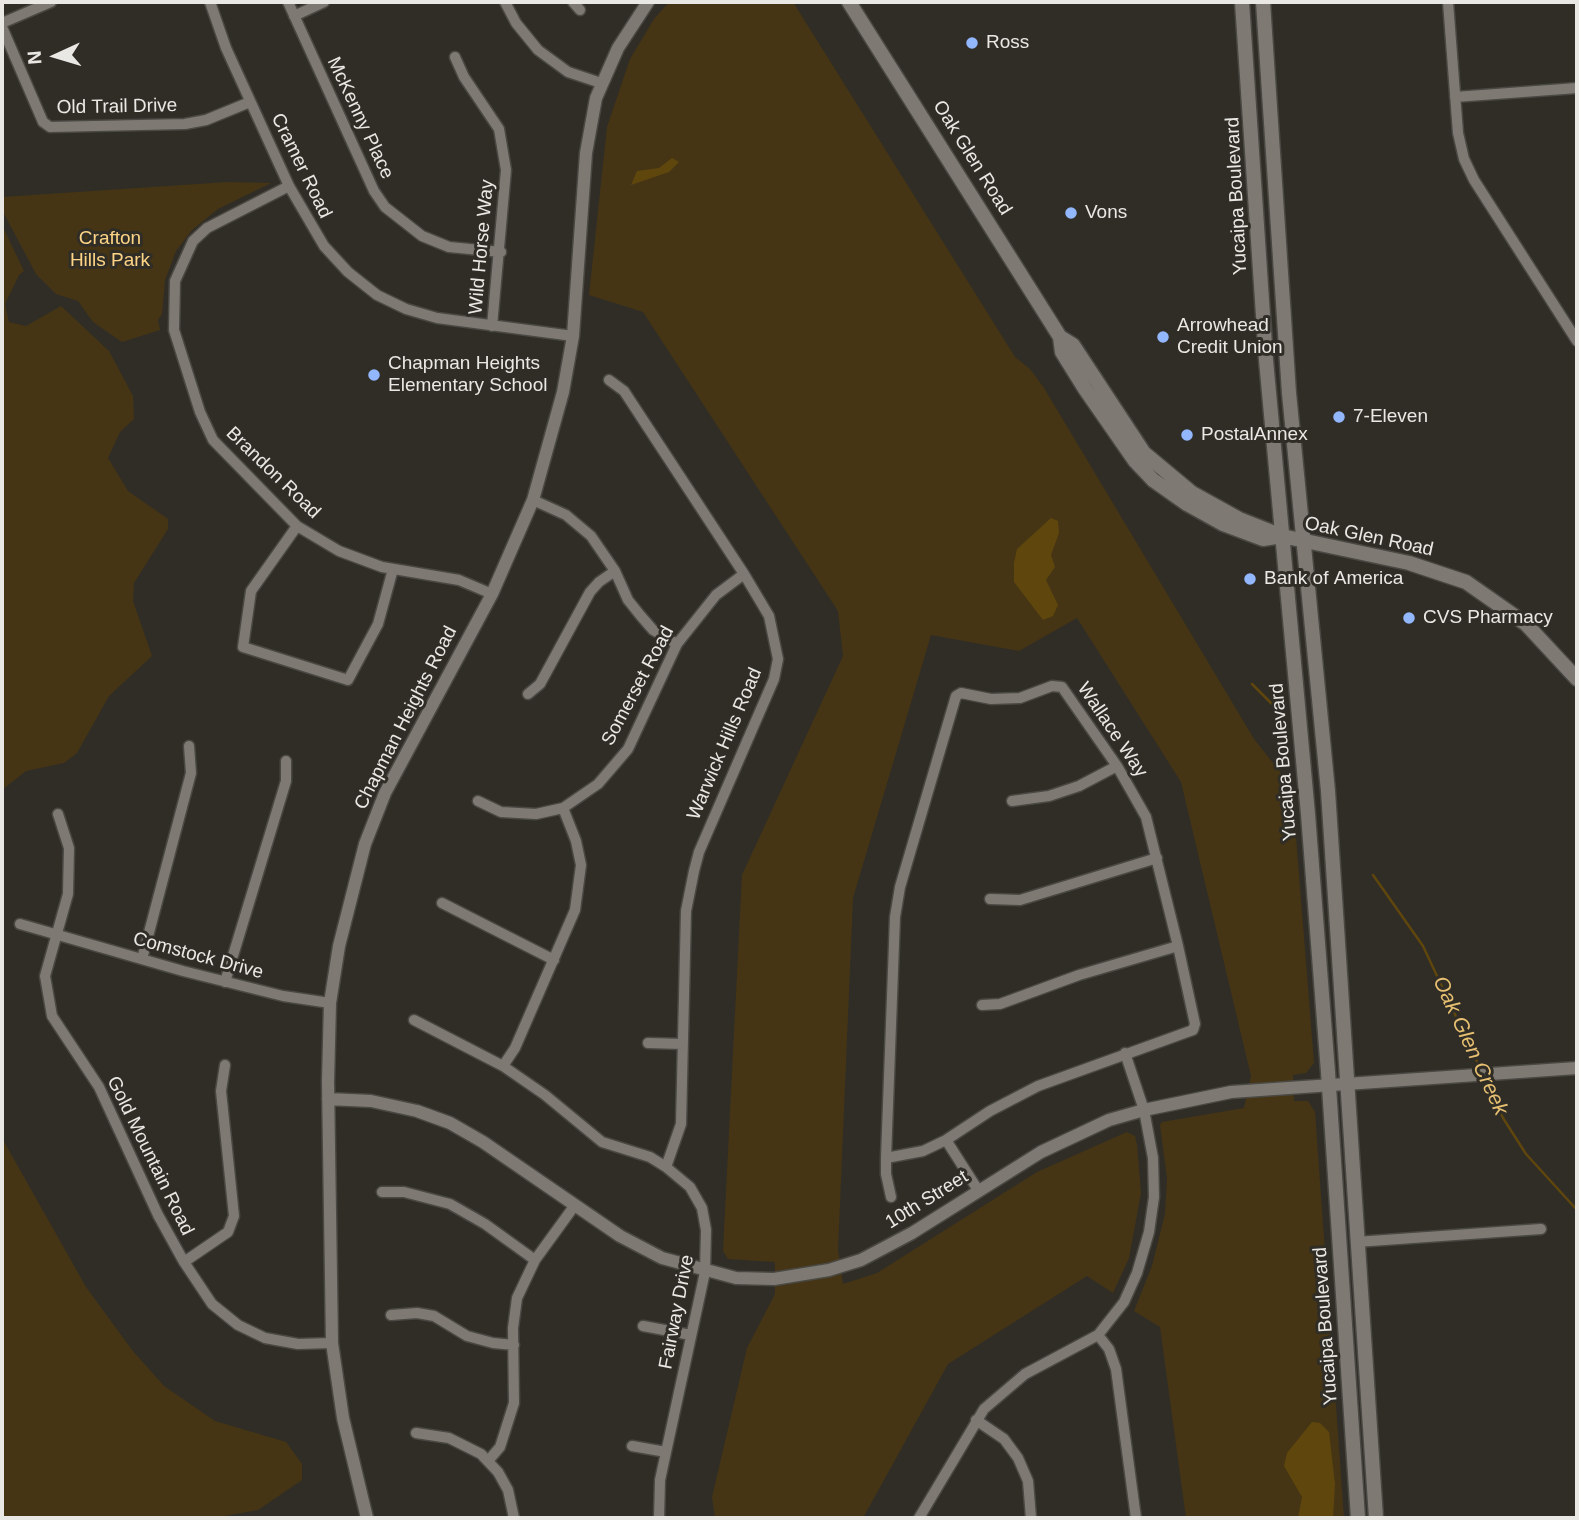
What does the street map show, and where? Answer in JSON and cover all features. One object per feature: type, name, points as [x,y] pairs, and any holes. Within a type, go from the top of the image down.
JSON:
[{"type":"main road","name":"Oak Glen Road","points":[[849,2],[1060,337],[1073,345],[1144,453],[1170,477],[1216,507],[1282,537],[1409,563],[1466,582],[1526,624],[1577,679]]},
{"type":"main road","name":"Yucaipa Boulevard","points":[[1242,2],[1265,360],[1308,814],[1358,1518]]},
{"type":"main road","name":"Yucaipa Boulevard","points":[[1263,2],[1303,543],[1328,791],[1376,1518]]},
{"type":"street","points":[[2,25],[51,2]]},
{"type":"street","name":"Cramer Road","points":[[210,2],[250,102],[289,186],[324,246],[348,272],[377,295],[406,309],[437,318],[573,336]]},
{"type":"street","name":"McKenny Place","points":[[288,2],[374,191],[385,207],[422,236],[449,247],[501,252]]},
{"type":"street","points":[[294,16],[324,2]]},
{"type":"street","points":[[505,2],[516,23],[538,50],[568,72],[601,83]]},
{"type":"street","name":"Chapman Heights Road","points":[[368,1518],[343,1418],[332,1343],[328,1099],[330,1003],[350,896],[365,844],[385,793],[492,594],[533,500],[563,392],[573,336],[586,153],[601,83],[618,48],[648,2]]},
{"type":"street","points":[[1448,2],[1458,133],[1474,180],[1577,341]]},
{"type":"street","name":"Old Trail Drive","points":[[2,25],[43,122],[50,127],[185,124],[206,120],[250,102]]},
{"type":"street","name":"Wild Horse Way","points":[[455,57],[464,77],[493,118],[502,143],[506,170],[501,252],[492,326]]},
{"type":"street","points":[[1455,97],[1577,88]]},
{"type":"street","name":"Brandon Road","points":[[289,186],[223,217],[193,241],[175,281],[172,312],[174,330],[200,412],[212,440],[297,526],[339,551],[393,569],[459,580],[492,594]]},
{"type":"street","name":"Warwick Hills Road","points":[[609,380],[624,391],[744,574],[769,616],[778,660],[774,679],[694,871],[687,911],[681,1124],[666,1167]]},
{"type":"street","points":[[533,500],[578,524],[602,550],[628,600],[640,615],[653,630],[677,645]]},
{"type":"street","points":[[297,526],[251,591],[243,647],[348,680],[378,624],[393,569]]},
{"type":"street","points":[[528,694],[540,684],[590,592],[598,582],[615,571]]},
{"type":"street","name":"Somerset Road","points":[[478,801],[501,813],[536,814],[563,808],[598,784],[628,749],[677,645],[716,595],[744,574]]},
{"type":"street","name":"Wallace Way","points":[[886,1158],[923,1151],[1038,1086],[1193,1030],[1195,1024],[1178,946],[1146,817],[1117,766],[1062,687],[1052,686],[1020,698],[991,699],[961,692],[956,696],[900,887],[895,917],[886,1158],[891,1197]]},
{"type":"street","points":[[142,960],[191,773],[189,746]]},
{"type":"street","points":[[225,982],[286,781],[286,761]]},
{"type":"street","points":[[1012,801],[1049,796],[1079,786],[1117,766]]},
{"type":"street","points":[[503,1066],[515,1048],[575,910],[581,865],[576,842],[563,808]]},
{"type":"street","name":"Gold Mountain Road","points":[[58,814],[69,848],[68,894],[45,976],[52,1016],[114,1114],[139,1176],[184,1262],[212,1304],[238,1325],[265,1338],[284,1343],[332,1343]]},
{"type":"street","points":[[990,899],[1020,900],[1157,858]]},
{"type":"street","points":[[442,903],[554,960]]},
{"type":"street","name":"Comstock Drive","points":[[20,924],[225,982],[330,1003]]},
{"type":"street","points":[[982,1005],[1000,1004],[1079,975],[1178,946]]},
{"type":"street","name":"Fairway Drive","points":[[414,1020],[503,1066],[545,1095],[602,1142],[650,1157],[666,1167],[690,1187],[702,1208],[706,1230],[705,1272],[660,1480],[659,1518]]},
{"type":"street","points":[[648,1043],[683,1044]]},
{"type":"street","points":[[919,1518],[976,1420],[1003,1390],[1025,1374],[1098,1335],[1124,1302],[1137,1273],[1149,1232],[1154,1197],[1153,1158],[1144,1111],[1125,1053]]},
{"type":"street","points":[[184,1262],[228,1232],[234,1216],[220,1091],[225,1065]]},
{"type":"street","name":"10th Street","points":[[328,1099],[394,1106],[450,1124],[483,1142],[620,1236],[662,1258],[705,1272],[736,1278],[774,1279],[829,1270],[885,1249],[978,1190],[1075,1135],[1109,1120],[1231,1092],[1577,1068]]},
{"type":"street","points":[[946,1140],[978,1190]]},
{"type":"street","points":[[382,1192],[404,1192],[450,1204],[485,1224],[535,1260]]},
{"type":"street","points":[[488,1461],[500,1447],[510,1423],[514,1403],[514,1311],[535,1260],[575,1205]]},
{"type":"street","points":[[1356,1242],[1541,1229]]},
{"type":"street","points":[[391,1315],[417,1313],[434,1316],[467,1336],[514,1345]]},
{"type":"street","points":[[643,1326],[691,1335]]},
{"type":"street","points":[[1098,1335],[1108,1349],[1116,1369],[1136,1518]]},
{"type":"street","points":[[976,1420],[1004,1439],[1018,1458],[1028,1481],[1031,1518]]},
{"type":"street","points":[[416,1433],[449,1438],[481,1454],[508,1490],[514,1518]]},
{"type":"street","points":[[632,1446],[666,1452]]},
{"type":"green space","points":[[669,2],[793,2],[1015,357],[1030,369],[1044,388],[1254,739],[1292,787],[1314,1063],[1306,1073],[1293,1075],[1294,1101],[1308,1101],[1315,1112],[1344,1518],[1186,1518],[1160,1327],[1134,1311],[1152,1266],[1165,1214],[1167,1178],[1160,1125],[1162,1122],[1244,1108],[1251,1076],[1181,782],[1077,618],[1019,651],[931,635],[853,898],[838,1250],[843,1284],[877,1273],[1037,1172],[1127,1132],[1135,1136],[1141,1193],[1129,1258],[1113,1293],[1087,1276],[948,1364],[863,1518],[715,1518],[712,1497],[747,1348],[775,1294],[775,1262],[728,1259],[723,1251],[742,875],[843,656],[838,611],[643,312],[589,295],[607,127],[630,59],[654,19]]},
{"type":"green space","name":"Crafton Hills Park","points":[[228,182],[271,183],[218,209],[192,230],[176,251],[165,280],[162,314],[158,320],[160,330],[122,342],[93,322],[78,301],[56,294],[36,274],[2,210],[2,197]]},
{"type":"green space","points":[[2,225],[24,271],[19,275],[5,304],[9,322],[26,326],[61,306],[109,351],[133,396],[134,419],[120,432],[108,458],[128,491],[168,519],[168,529],[134,583],[133,601],[152,656],[109,696],[77,753],[64,763],[26,771],[2,790]]},
{"type":"green space","points":[[2,1138],[86,1287],[132,1350],[164,1386],[215,1421],[286,1442],[302,1464],[302,1480],[258,1510],[213,1518],[2,1518]]},
{"type":"shaded area","points":[[672,158],[679,162],[669,172],[631,185],[637,171],[659,168]]},
{"type":"shaded area","points":[[1051,518],[1058,521],[1059,533],[1051,555],[1055,567],[1046,580],[1058,605],[1053,616],[1043,620],[1014,582],[1014,563],[1017,549]]},
{"type":"shaded area","points":[[1312,1422],[1320,1423],[1329,1432],[1335,1484],[1333,1518],[1298,1518],[1302,1497],[1284,1466],[1287,1453]]},
{"type":"waterway","name":"Oak Glen Creek","points":[[1252,684],[1278,710],[1283,720],[1285,728],[1279,745]]},
{"type":"waterway","name":"Oak Glen Creek","points":[[1373,875],[1423,946],[1481,1070]]},
{"type":"waterway","name":"Oak Glen Creek","points":[[1485,1080],[1503,1118],[1526,1154],[1577,1210]]},
{"type":"place","name":"Ross","points":[[972,43]]},
{"type":"place","name":"Vons","points":[[1071,213]]},
{"type":"place","name":"Arrowhead Credit Union","points":[[1163,337]]},
{"type":"place","name":"Chapman Heights Elementary School","points":[[374,375]]},
{"type":"place","name":"7-Eleven","points":[[1339,417]]},
{"type":"place","name":"PostalAnnex","points":[[1187,435]]},
{"type":"place","name":"Bank of America","points":[[1250,579]]},
{"type":"place","name":"CVS Pharmacy","points":[[1409,618]]}]
